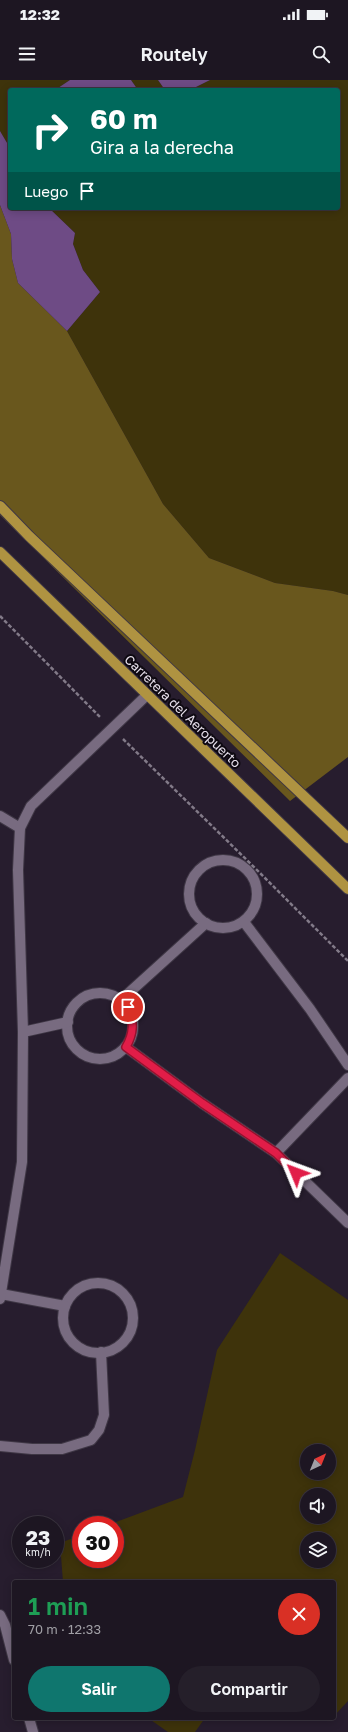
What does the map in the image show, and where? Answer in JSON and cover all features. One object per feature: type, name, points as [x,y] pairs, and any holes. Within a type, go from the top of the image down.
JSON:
[{"type":"main road","name":"Carretera del Aeropuerto","points":[[0,506],[348,838]]},
{"type":"main road","name":"Carretera del Aeropuerto","points":[[0,552],[348,889]]},
{"type":"street","points":[[65,1306],[0,1296],[22,1162],[23,1032],[18,870],[20,828],[31,806],[147,695]]},
{"type":"street","points":[[1,818],[20,828]]},
{"type":"street","points":[[216,861],[228,861],[239,864],[248,871],[254,880],[257,891],[256,903],[252,913],[244,922],[225,928],[215,927],[206,923],[197,916],[192,906],[190,894],[192,883],[197,873],[216,861]]},
{"type":"street","points":[[244,922],[310,1009],[348,1065]]},
{"type":"street","points":[[121,1000],[206,923]]},
{"type":"street","points":[[102,993],[112,995],[121,1000],[128,1007],[132,1017],[133,1028],[131,1038],[126,1047],[109,1058],[98,1059],[88,1056],[79,1050],[72,1042],[68,1033],[70,1013],[75,1004],[92,994],[102,993]]},
{"type":"street","points":[[23,1032],[68,1022]]},
{"type":"street","points":[[126,1047],[202,1103],[276,1153],[348,1223]]},
{"type":"street","points":[[276,1153],[348,1078]]},
{"type":"street","points":[[101,1282],[112,1285],[122,1292],[131,1306],[133,1323],[129,1334],[122,1343],[113,1349],[102,1352],[79,1347],[71,1339],[65,1329],[63,1317],[65,1306],[70,1296],[79,1288],[89,1283],[101,1282]]},
{"type":"street","points":[[0,1446],[32,1449],[62,1449],[91,1440],[99,1430],[104,1415],[102,1352]]},
{"type":"street","points":[[0,1615],[5,1625],[12,1652]]},
{"type":"street","points":[[30,1720],[33,1732]]},
{"type":"path","points":[[0,616],[112,729],[348,960]]},
{"type":"shaded area","points":[[0,80],[70,80],[58,88],[8,88],[8,145],[0,131]]},
{"type":"shaded area","points":[[70,80],[131,80],[137,88],[58,88]]},
{"type":"shaded area","points":[[131,80],[158,80],[164,88],[137,88]]},
{"type":"shaded area","points":[[158,80],[210,80],[194,88],[164,88]]},
{"type":"shaded area","points":[[210,80],[348,80],[348,595],[333,591],[275,583],[209,558],[163,504],[67,331],[100,292],[83,270],[73,244],[75,233],[51,210],[340,210],[340,88],[194,88]]},
{"type":"shaded area","points":[[0,131],[8,145],[8,210],[51,210],[75,233],[73,244],[83,270],[100,292],[67,331],[18,283],[12,259],[11,234],[0,205]]},
{"type":"shaded area","points":[[0,205],[11,234],[12,259],[18,283],[67,331],[163,504],[209,558],[275,583],[333,591],[348,595],[348,757],[290,801],[0,515]]},
{"type":"shaded area","points":[[280,1253],[348,1300],[348,1701],[336,1714],[336,1580],[63,1580],[62,1568],[64,1568],[64,1541],[72,1538],[72,1568],[124,1568],[124,1519],[183,1497],[217,1350]]},
{"type":"shaded area","points":[[151,1720],[204,1720],[195,1732],[168,1732]]},
{"type":"route","points":[[128,1007],[132,1017],[133,1028],[131,1038],[126,1047],[202,1103],[276,1153],[296,1173]]}]
